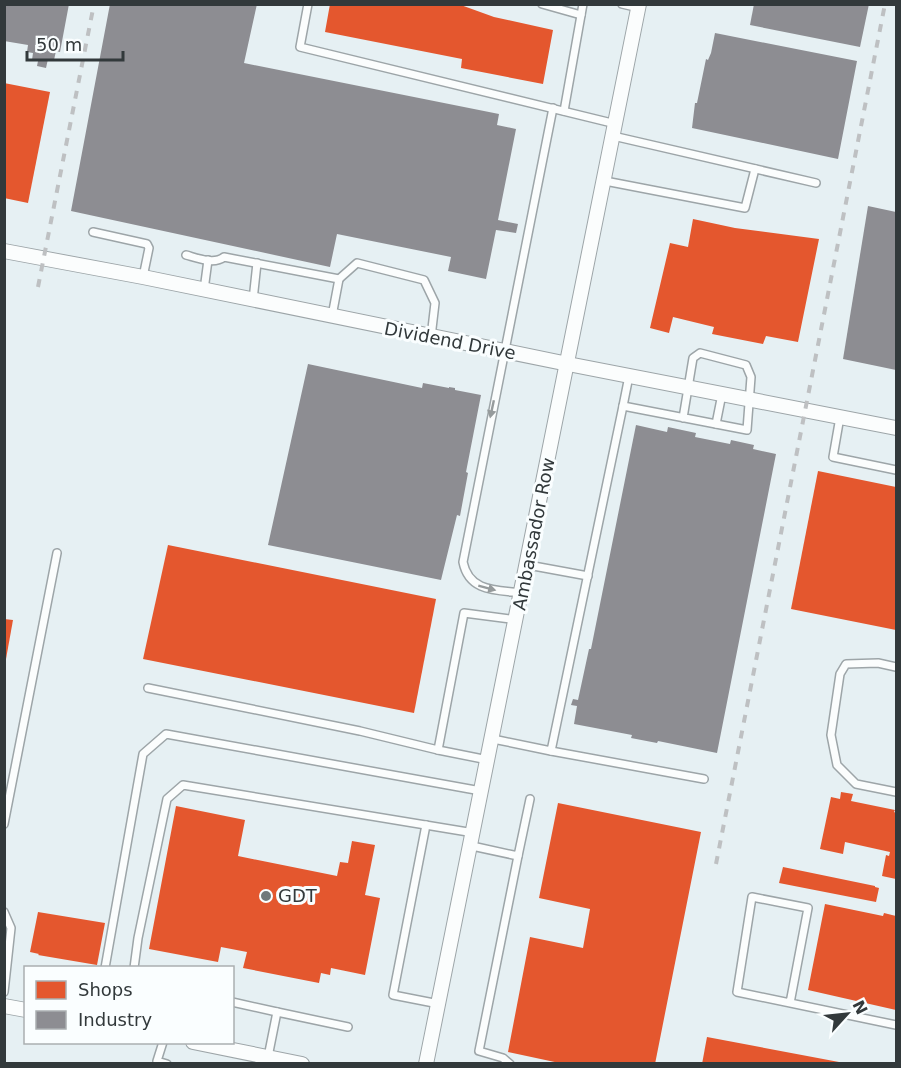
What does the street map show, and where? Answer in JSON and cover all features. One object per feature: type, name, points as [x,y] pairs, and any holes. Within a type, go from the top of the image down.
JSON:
[{"type":"street","name":"Ambassador Row","points":[[426,1064],[483,792],[639,6]]},
{"type":"street","name":"Dividend Drive","points":[[4,251],[143,277],[504,352],[897,428]]},
{"type":"street","points":[[4,1006],[24,1010]]},
{"type":"street","points":[[203,1044],[302,1064]]},
{"type":"lane","points":[[308,4],[300,47],[553,108],[615,130],[755,169],[816,183]]},
{"type":"lane","points":[[542,4],[581,15]]},
{"type":"lane","points":[[564,111],[584,4]]},
{"type":"lane","points":[[622,4],[639,6]]},
{"type":"lane","points":[[522,593],[493,590],[475,585],[465,574],[463,562],[553,108]]},
{"type":"lane","points":[[604,181],[745,208],[755,169]]},
{"type":"lane","points":[[93,232],[147,244],[149,248],[143,277]]},
{"type":"lane","points":[[186,255],[219,261],[224,257],[339,279]]},
{"type":"lane","points":[[204,291],[208,260]]},
{"type":"lane","points":[[253,300],[257,263]]},
{"type":"lane","points":[[332,316],[339,279],[357,263],[424,280],[435,303],[431,337]]},
{"type":"lane","points":[[623,406],[683,418],[747,430],[751,377],[746,365],[700,353],[693,358],[683,418]]},
{"type":"lane","points":[[551,751],[629,376]]},
{"type":"lane","points":[[716,424],[722,394]]},
{"type":"lane","points":[[840,417],[833,457],[897,470]]},
{"type":"lane","points":[[4,824],[57,553]]},
{"type":"lane","points":[[528,565],[588,576]]},
{"type":"lane","points":[[438,750],[464,613],[517,620]]},
{"type":"lane","points":[[897,667],[878,663],[846,664],[840,674],[831,735],[837,765],[856,784],[897,792]]},
{"type":"lane","points":[[148,688],[489,760]]},
{"type":"lane","points":[[105,966],[143,754],[166,734],[483,792]]},
{"type":"lane","points":[[493,739],[704,779]]},
{"type":"lane","points":[[134,966],[167,799],[183,785],[426,825],[518,855]]},
{"type":"lane","points":[[510,1064],[503,1058],[479,1051],[530,799]]},
{"type":"lane","points":[[426,825],[393,995],[439,1004]]},
{"type":"lane","points":[[790,1003],[808,908],[752,897],[737,992],[790,1003],[897,1025]]},
{"type":"lane","points":[[4,912],[11,928],[4,992]]},
{"type":"lane","points":[[234,1002],[348,1027]]},
{"type":"lane","points":[[268,1057],[277,1012]]},
{"type":"lane","points":[[162,1044],[158,1062],[167,1064]]},
{"type":"building: Shops","points":[[330,4],[458,4],[494,17],[553,30],[543,84],[461,68],[462,59],[325,32]]},
{"type":"building: Shops","points":[[4,83],[50,92],[28,203],[4,198]]},
{"type":"building: Shops","points":[[693,219],[735,228],[819,239],[798,342],[766,336],[763,344],[712,334],[714,327],[673,317],[669,333],[650,328],[670,243],[688,247]]},
{"type":"building: Shops","points":[[818,471],[896,487],[896,630],[791,609]]},
{"type":"building: Shops","points":[[168,545],[436,599],[414,713],[143,659]]},
{"type":"building: Shops","points":[[4,619],[13,620],[6,659],[4,659]]},
{"type":"building: Shops","points":[[841,792],[853,794],[851,801],[895,810],[896,879],[882,876],[886,855],[889,856],[890,852],[845,842],[843,854],[820,849],[831,797],[840,799]]},
{"type":"building: Shops","points":[[558,803],[701,832],[655,1064],[564,1064],[508,1052],[530,937],[583,948],[590,909],[539,898]]},
{"type":"building: Shops","name":"GDT","points":[[176,806],[245,820],[238,856],[337,876],[340,862],[348,863],[352,841],[375,845],[365,895],[380,898],[365,975],[331,968],[330,975],[321,973],[319,983],[243,968],[247,952],[221,947],[218,962],[149,949]]},
{"type":"building: Shops","points":[[783,867],[875,886],[879,888],[876,902],[779,883]]},
{"type":"building: Shops","points":[[825,904],[883,916],[884,913],[896,916],[896,1010],[808,990]]},
{"type":"building: Shops","points":[[38,912],[105,923],[97,965],[30,952]]},
{"type":"building: Shops","points":[[707,1037],[839,1062],[839,1064],[702,1064]]},
{"type":"building: Industry","points":[[4,4],[69,4],[60,52],[56,51],[54,60],[48,59],[46,68],[37,66],[38,61],[32,60],[33,53],[27,52],[28,45],[4,41]]},
{"type":"building: Industry","points":[[110,4],[257,4],[244,63],[499,114],[497,125],[516,129],[498,220],[518,224],[516,233],[496,230],[486,279],[448,271],[451,257],[337,234],[330,267],[71,211]]},
{"type":"building: Industry","points":[[754,4],[869,4],[860,47],[750,25]]},
{"type":"building: Industry","points":[[715,33],[857,61],[838,159],[692,128],[695,103],[697,103],[706,59],[708,60],[711,53]]},
{"type":"building: Industry","points":[[868,206],[896,212],[896,370],[843,359]]},
{"type":"building: Industry","points":[[308,364],[422,388],[423,383],[481,395],[460,516],[457,515],[441,580],[268,545]]},
{"type":"building: Industry","points":[[636,425],[667,432],[668,427],[696,433],[695,437],[730,444],[731,440],[754,445],[753,449],[776,454],[717,753],[631,738],[632,735],[574,724],[577,706],[571,705],[573,699],[578,700],[589,649],[591,649]]},
{"type":"railway","points":[[38,287],[94,4]]},
{"type":"railway","points":[[716,864],[885,4]]},
{"type":"place","name":"GDT","points":[[266,896]]}]
